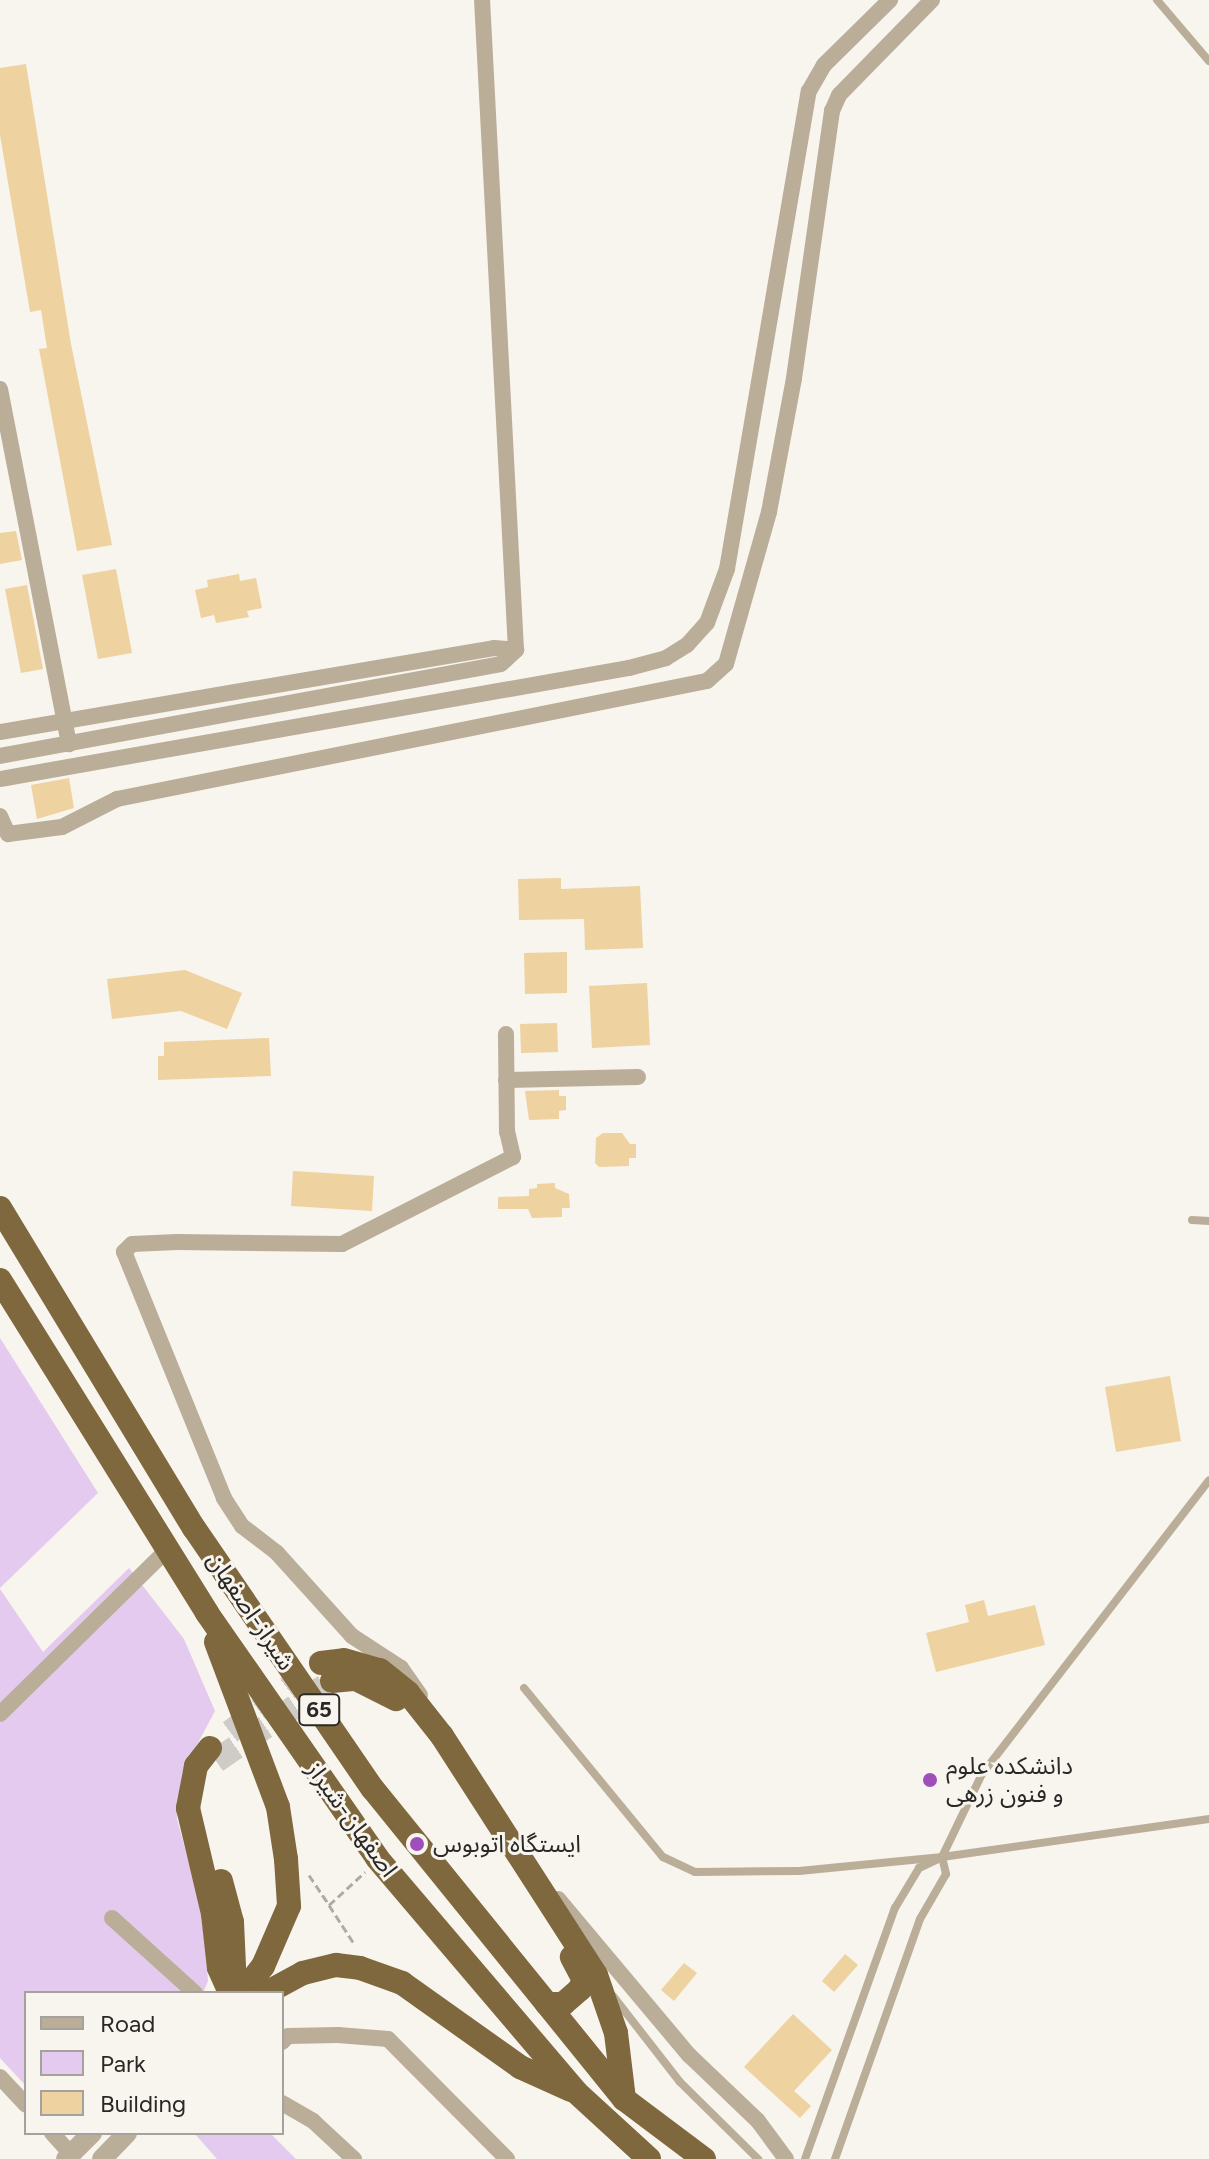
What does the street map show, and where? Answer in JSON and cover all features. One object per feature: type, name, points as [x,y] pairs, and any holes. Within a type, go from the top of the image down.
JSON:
[{"type":"highway","name":"شیراز-اصفهان","points":[[0,1208],[194,1528],[346,1750],[624,2099],[704,2159]]},
{"type":"highway","name":"اصفهان-شیراز","points":[[0,1280],[207,1613],[377,1858],[576,2092],[649,2159]]},
{"type":"highway","points":[[207,1613],[278,1807],[286,1859],[289,1906],[263,1966],[244,1991]]},
{"type":"highway","points":[[547,2004],[563,2004],[580,1989],[584,1980],[579,1966],[398,1701],[356,1679],[326,1672],[361,1662],[408,1693],[442,1736],[596,1975],[616,2033],[624,2099]]},
{"type":"highway","points":[[213,1755],[201,1799],[202,1817],[232,1922],[232,1991]]},
{"type":"highway","points":[[270,1991],[303,1973],[336,1965],[360,1968],[402,1983],[520,2067],[576,2092]]},
{"type":"street","points":[[0,756],[501,664],[516,650],[482,0]]},
{"type":"street","points":[[0,779],[629,668],[666,658],[687,645],[707,623],[727,569],[809,91],[824,65],[890,0]]},
{"type":"street","points":[[0,816],[8,834],[62,827],[117,799],[707,681],[726,664],[769,512],[794,378],[832,111],[839,95],[932,0]]},
{"type":"street","points":[[0,389],[69,744]]},
{"type":"street","points":[[0,732],[494,648],[516,650]]},
{"type":"street","points":[[506,1034],[507,1132],[513,1157],[342,1244],[177,1242],[132,1244],[124,1252],[224,1498],[242,1526],[293,1569],[352,1636],[401,1668],[561,1904],[689,2055],[758,2121],[786,2159]]},
{"type":"street","points":[[506,1080],[638,1077]]},
{"type":"street","points":[[0,1714],[169,1548]]},
{"type":"street","points":[[112,1918],[193,1991]]},
{"type":"street","points":[[284,2040],[288,2036],[338,2035],[388,2039],[507,2159]]},
{"type":"street","points":[[0,2077],[24,2103]]},
{"type":"street","points":[[284,2104],[313,2121],[354,2159]]},
{"type":"street","points":[[54,2135],[72,2157],[90,2135]]},
{"type":"street","points":[[102,2159],[125,2135]]},
{"type":"lane","points":[[1157,0],[1209,61]]},
{"type":"lane","points":[[1192,1220],[1209,1221]]},
{"type":"lane","points":[[805,2159],[895,1908],[919,1868],[942,1857],[982,1774],[1209,1480]]},
{"type":"lane","points":[[524,1688],[663,1857],[695,1872],[799,1871],[942,1857],[1209,1819]]},
{"type":"lane","points":[[835,2159],[920,1919],[946,1874],[942,1857]]},
{"type":"lane","points":[[596,1975],[680,2082],[758,2159]]},
{"type":"path","points":[[286,1859],[303,1867],[329,1905],[359,1951],[360,1968]]},
{"type":"path","points":[[329,1905],[344,1894]]},
{"type":"green space","points":[[0,1338],[98,1493],[0,1588]]},
{"type":"green space","points":[[129,1568],[184,1639],[215,1711],[182,1773],[177,1819],[203,1916],[208,1981],[204,1991],[24,1991],[24,2084],[0,2058],[0,1589],[43,1652]]},
{"type":"green space","points":[[196,2135],[272,2135],[296,2159],[217,2159]]},
{"type":"building","points":[[26,64],[71,344],[112,545],[77,551],[39,349],[47,348],[41,310],[30,312],[0,135],[0,68]]},
{"type":"building","points":[[16,531],[22,560],[0,564],[0,533]]},
{"type":"building","points":[[116,569],[132,653],[98,659],[82,575]]},
{"type":"building","points":[[239,574],[240,581],[256,578],[262,608],[247,611],[249,617],[216,623],[214,615],[201,618],[195,590],[208,587],[207,580]]},
{"type":"building","points":[[27,585],[43,669],[21,673],[5,589]]},
{"type":"building","points":[[69,778],[74,808],[37,819],[31,785]]},
{"type":"building","points":[[561,878],[561,889],[640,886],[643,948],[585,950],[584,919],[519,920],[518,879]]},
{"type":"building","points":[[567,952],[567,993],[525,994],[524,953]]},
{"type":"building","points":[[185,970],[242,993],[227,1029],[181,1011],[112,1019],[107,979]]},
{"type":"building","points":[[647,983],[650,1045],[592,1048],[589,986]]},
{"type":"building","points":[[557,1023],[558,1052],[521,1053],[520,1024]]},
{"type":"building","points":[[269,1038],[271,1076],[158,1080],[158,1056],[164,1056],[164,1042]]},
{"type":"building","points":[[559,1090],[559,1096],[566,1096],[566,1110],[559,1111],[559,1119],[529,1120],[525,1091]]},
{"type":"building","points":[[603,1133],[622,1133],[630,1144],[636,1144],[636,1158],[629,1158],[629,1166],[599,1167],[595,1163],[596,1138]]},
{"type":"building","points":[[293,1171],[374,1176],[372,1211],[291,1206]]},
{"type":"building","points":[[555,1183],[555,1188],[569,1194],[570,1208],[562,1208],[562,1217],[532,1218],[528,1209],[498,1209],[498,1197],[529,1196],[529,1189],[537,1188],[537,1184]]},
{"type":"building","points":[[1170,1376],[1181,1441],[1116,1452],[1105,1387]]},
{"type":"building","points":[[984,1600],[988,1616],[1035,1605],[1045,1645],[936,1672],[926,1633],[969,1622],[965,1605]]},
{"type":"building","points":[[845,1954],[858,1965],[834,1992],[822,1981]]},
{"type":"building","points":[[684,1963],[697,1973],[674,2001],[661,1990]]},
{"type":"building","points":[[793,2014],[832,2050],[794,2091],[811,2106],[800,2118],[744,2067]]},
{"type":"tunnel","points":[[230,1732],[321,1663]]},
{"type":"tunnel","points":[[216,1761],[332,1681]]},
{"type":"place","name":"دانشکده علوم و فنون زرهی","points":[[930,1780]]},
{"type":"place","name":"ایستگاه اتوبوس","points":[[417,1844]]}]
